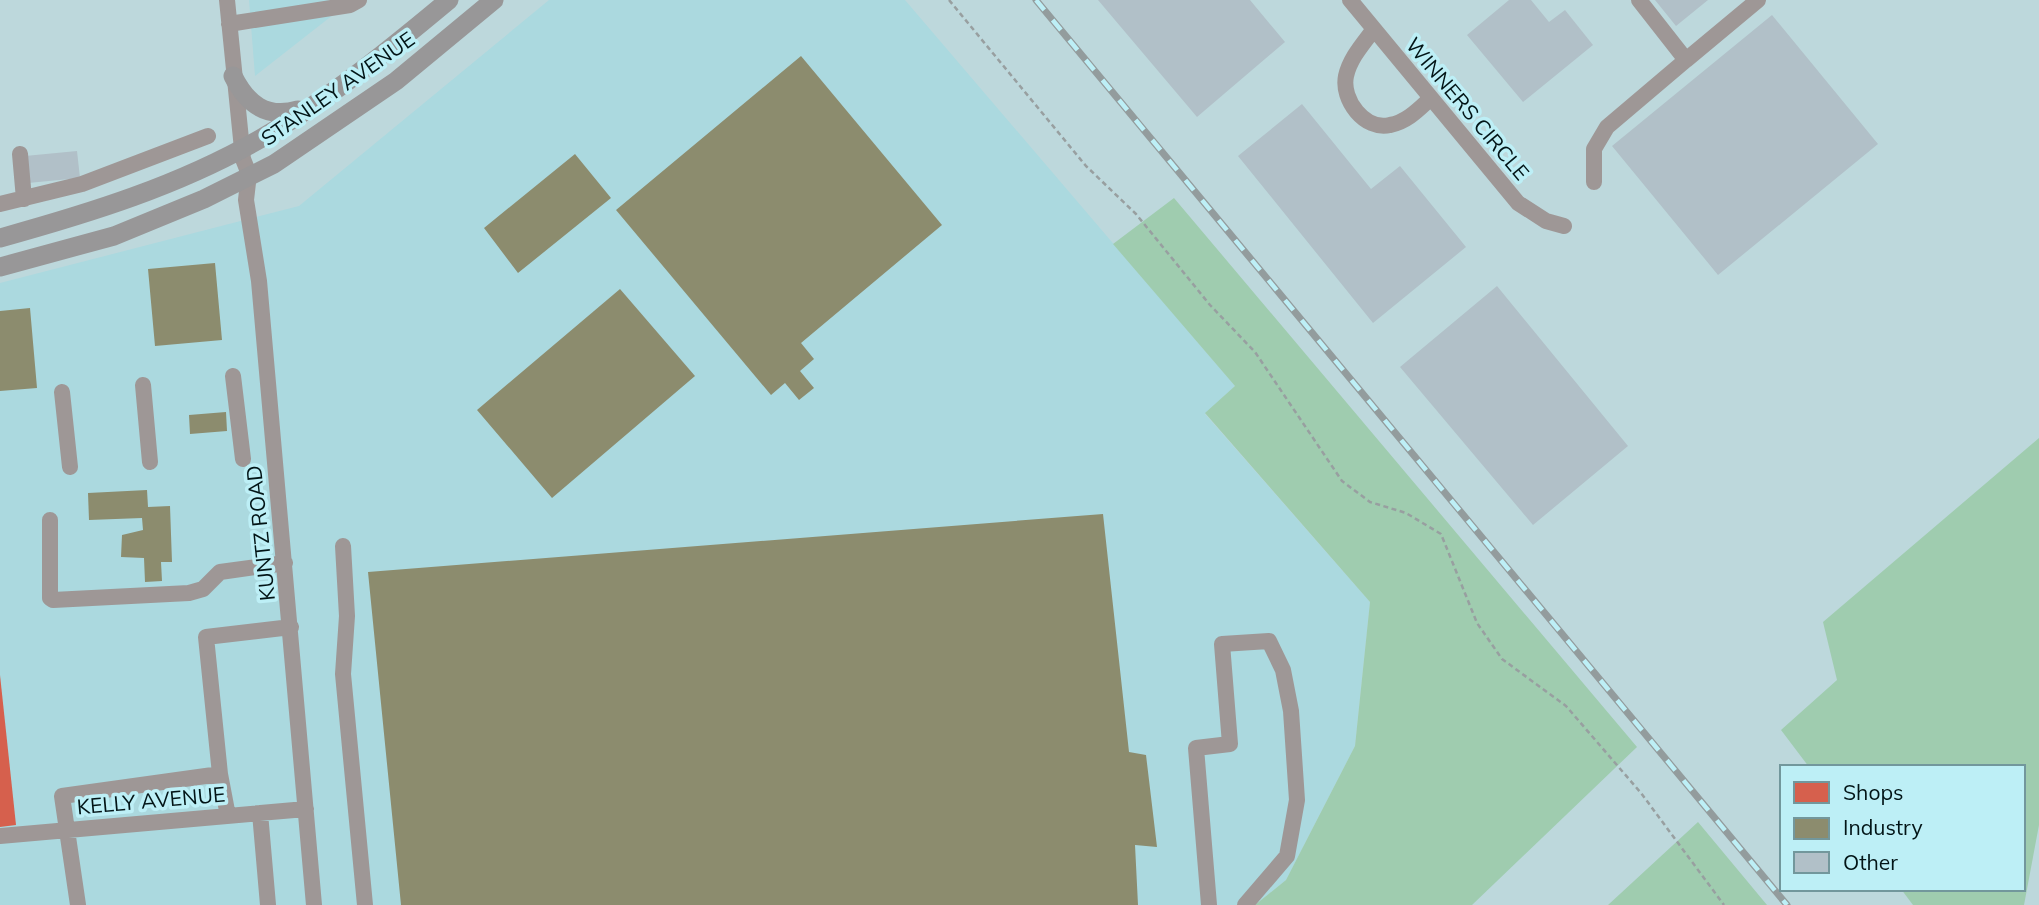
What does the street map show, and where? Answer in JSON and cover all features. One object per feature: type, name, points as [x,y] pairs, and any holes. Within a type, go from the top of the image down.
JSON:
[{"type":"main road","name":"STANLEY AVENUE","points":[[0,267],[114,236],[204,199],[245,161],[315,104],[379,59],[449,0]]},
{"type":"main road","name":"STANLEY AVENUE","points":[[0,238],[104,209],[193,173],[245,161],[274,164],[385,89],[494,0]]},
{"type":"main road","points":[[233,76],[242,93],[260,110],[276,114],[315,104]]},
{"type":"street","name":"KUNTZ ROAD","points":[[228,0],[233,76],[245,161],[246,200],[259,281],[314,905]]},
{"type":"street","points":[[229,24],[350,5],[359,0]]},
{"type":"street","name":"WINNERS CIRCLE","points":[[1350,0],[1518,203],[1546,221],[1564,226]]},
{"type":"street","points":[[1639,0],[1686,60]]},
{"type":"street","points":[[1594,182],[1594,149],[1607,127],[1758,0]]},
{"type":"street","points":[[1374,29],[1352,58],[1345,79],[1350,102],[1362,119],[1387,127],[1405,120],[1431,98]]},
{"type":"street","points":[[0,204],[82,184],[208,136]]},
{"type":"street","points":[[20,154],[24,199]]},
{"type":"street","points":[[233,376],[243,459]]},
{"type":"street","points":[[144,385],[150,462]]},
{"type":"street","points":[[62,392],[70,467]]},
{"type":"street","points":[[50,520],[50,598],[53,600],[190,593],[203,589],[220,572],[285,563]]},
{"type":"street","points":[[343,546],[347,616],[343,674],[365,905]]},
{"type":"street","points":[[228,816],[220,774],[206,637],[291,627]]},
{"type":"street","points":[[1209,905],[1196,748],[1230,744],[1222,644],[1269,641],[1283,670],[1291,711],[1297,800],[1287,856],[1245,905]]},
{"type":"street","points":[[78,905],[62,796],[220,774]]},
{"type":"street","name":"KELLY AVENUE","points":[[0,836],[306,809]]},
{"type":"street","points":[[260,813],[268,905]]},
{"type":"path","points":[[949,0],[1086,166],[1136,214],[1210,304],[1255,352],[1342,481],[1370,502],[1406,513],[1441,534],[1477,623],[1502,659],[1566,706],[1641,793],[1677,846],[1724,905]]},
{"type":"shaded area","points":[[249,0],[352,0],[255,76]]},
{"type":"shaded area","points":[[549,0],[905,0],[1235,386],[1205,414],[1370,602],[1355,746],[1286,880],[1255,905],[0,905],[0,283],[299,206]]},
{"type":"green space","points":[[1174,198],[1637,747],[1472,905],[1255,905],[1286,880],[1355,746],[1370,602],[1205,413],[1235,386],[1113,244]]},
{"type":"green space","points":[[2039,438],[2039,825],[2024,905],[1913,905],[1902,891],[2025,891],[2025,765],[1807,765],[1781,730],[1837,680],[1823,622]]},
{"type":"green space","points":[[1698,822],[1767,905],[1608,905]]},
{"type":"building: Shops","points":[[0,675],[16,825],[0,827]]},
{"type":"building: Industry","points":[[801,56],[942,225],[801,343],[814,359],[800,371],[814,388],[799,400],[785,383],[771,395],[616,210]]},
{"type":"building: Industry","points":[[575,154],[611,198],[518,273],[484,228]]},
{"type":"building: Industry","points":[[215,263],[222,340],[155,346],[148,269]]},
{"type":"building: Industry","points":[[620,289],[695,376],[552,498],[477,410]]},
{"type":"building: Industry","points":[[30,308],[37,388],[0,391],[0,311]]},
{"type":"building: Industry","points":[[226,412],[227,431],[190,434],[189,415]]},
{"type":"building: Industry","points":[[147,490],[148,507],[170,506],[172,562],[161,562],[162,581],[145,582],[144,558],[121,557],[122,535],[143,530],[142,518],[89,520],[88,493]]},
{"type":"building: Industry","points":[[1103,514],[1129,752],[1146,755],[1157,847],[1135,845],[1138,905],[401,905],[368,572]]},
{"type":"building: Other","points":[[1098,0],[1250,0],[1285,42],[1197,117]]},
{"type":"building: Other","points":[[1509,0],[1531,0],[1549,22],[1565,10],[1593,45],[1523,102],[1467,35]]},
{"type":"building: Other","points":[[1655,0],[1708,0],[1676,26]]},
{"type":"building: Other","points":[[1772,15],[1878,144],[1718,275],[1612,146]]},
{"type":"building: Other","points":[[1302,104],[1371,189],[1400,166],[1466,247],[1373,323],[1238,156]]},
{"type":"building: Other","points":[[77,151],[80,178],[28,183],[25,156]]},
{"type":"building: Other","points":[[1497,286],[1628,446],[1533,525],[1400,367]]},
{"type":"railway","points":[[1036,0],[1787,905]]}]
